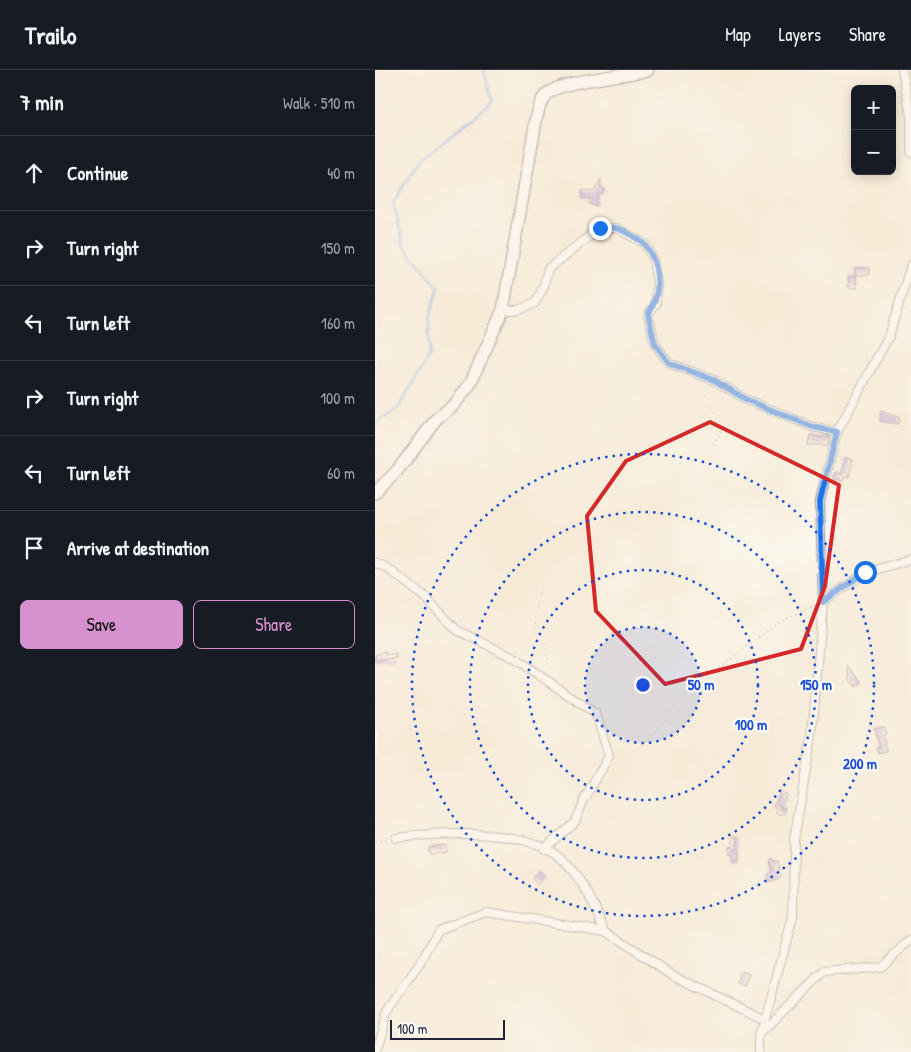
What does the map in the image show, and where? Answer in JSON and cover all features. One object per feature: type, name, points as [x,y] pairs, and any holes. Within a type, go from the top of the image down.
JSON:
[{"type":"main road","points":[[375,493],[397,471],[436,419],[454,405],[470,384],[503,310],[535,126],[543,97],[551,90],[579,82],[648,70]]},
{"type":"street","points":[[902,70],[911,116],[911,152]]},
{"type":"street","points":[[503,310],[518,310],[535,303],[543,288],[548,269],[600,228],[617,228],[645,244],[653,259],[657,284],[656,304],[648,314],[655,344],[669,363],[714,380],[747,400],[813,427],[837,432]]},
{"type":"street","points":[[761,1052],[761,1034],[793,917],[794,839],[812,736],[823,602],[820,501],[837,432],[889,336],[911,265]]},
{"type":"street","points":[[823,602],[865,572],[911,559]]},
{"type":"street","points":[[375,563],[387,568],[424,596],[457,630],[514,658],[596,714],[609,756],[584,800],[575,821],[544,848]]},
{"type":"street","points":[[396,838],[455,833],[532,841],[565,861],[589,894],[606,931]]},
{"type":"street","points":[[375,1050],[387,1011],[420,964],[438,930],[487,912],[606,931],[673,975],[765,1019]]},
{"type":"street","points":[[761,1034],[824,972],[880,967],[911,940]]},
{"type":"path","points":[[698,374],[697,384],[713,406],[721,431],[713,444]]},
{"type":"path","points":[[540,588],[536,606],[535,633],[545,644],[550,671],[554,677]]},
{"type":"path","points":[[609,756],[620,761],[655,733],[677,704],[778,622],[823,602]]},
{"type":"path","points":[[375,843],[396,838]]},
{"type":"highlighted area","points":[[710,422],[839,485],[825,586],[801,649],[665,684],[596,611],[587,516],[626,461]]},
{"type":"building","points":[[601,179],[600,186],[605,189],[601,195],[599,194],[596,206],[589,204],[590,199],[581,198],[582,190],[593,192]]},
{"type":"building","points":[[855,268],[869,268],[869,275],[855,275]]},
{"type":"building","points":[[856,276],[857,288],[849,288],[848,277]]},
{"type":"building","points":[[881,411],[900,418],[898,424],[880,421]]},
{"type":"building","points":[[810,435],[823,438],[823,435],[829,436],[828,445],[808,445]]},
{"type":"building","points":[[846,457],[853,459],[849,477],[844,476],[843,481],[834,479],[836,472],[842,474]]},
{"type":"building","points":[[385,652],[386,655],[397,655],[397,659],[375,661],[375,655]]},
{"type":"building","points":[[848,666],[862,682],[856,687],[850,680]]},
{"type":"building","points":[[884,727],[886,734],[883,735],[886,751],[878,753],[876,747],[879,747],[874,729]]},
{"type":"building","points":[[780,791],[787,794],[781,807],[786,808],[785,814],[777,814],[778,808],[773,807]]},
{"type":"building","points":[[733,836],[737,836],[739,861],[732,861],[732,854],[729,854],[728,847],[733,846]]},
{"type":"building","points":[[445,845],[446,852],[429,854],[428,847]]},
{"type":"building","points":[[769,860],[777,861],[781,878],[771,882],[767,874],[772,872]]},
{"type":"building","points":[[539,871],[545,877],[537,884],[532,878]]},
{"type":"building","points":[[742,972],[749,975],[745,986],[738,984]]},
{"type":"waterway","points":[[375,424],[398,409],[429,356],[429,318],[439,288],[404,245],[393,203],[418,161],[492,102],[484,70]]},
{"type":"route","points":[[600,228],[617,228],[645,244],[653,259],[657,284],[656,304],[648,314],[655,344],[669,363],[714,380],[747,400],[813,427],[837,432],[820,501],[823,602],[848,586],[865,572]]}]
